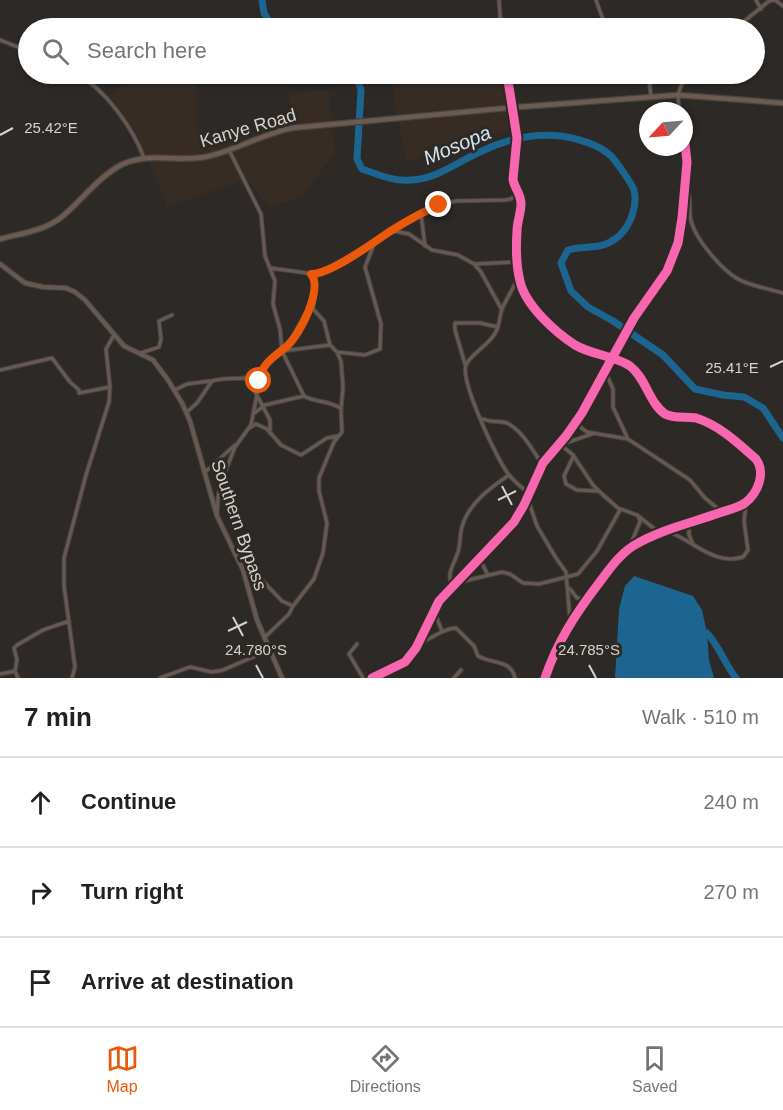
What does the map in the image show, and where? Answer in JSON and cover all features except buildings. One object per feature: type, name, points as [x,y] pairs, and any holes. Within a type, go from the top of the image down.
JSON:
[{"type":"main road","points":[[512,109],[678,95],[783,103]]},
{"type":"main road","name":"Kanye Road","points":[[0,240],[36,231],[53,223],[113,170],[131,160],[201,158],[282,130],[306,125],[512,109]]},
{"type":"street","points":[[499,0],[500,18]]},
{"type":"street","points":[[597,0],[603,18]]},
{"type":"street","points":[[756,0],[761,9]]},
{"type":"street","points":[[749,18],[769,1],[774,0],[783,6]]},
{"type":"street","points":[[0,40],[18,47]]},
{"type":"street","points":[[89,84],[103,95],[134,137],[145,159]]},
{"type":"street","points":[[508,84],[517,138],[513,179],[514,185],[520,191],[521,205],[517,229],[519,276],[528,298],[555,330],[577,346],[624,363],[635,370],[660,409],[667,415],[693,417],[716,427],[756,459],[760,468],[756,490],[746,502],[667,531],[629,550],[618,559],[570,621],[557,645],[545,678]]},
{"type":"street","points":[[650,84],[651,97]]},
{"type":"street","points":[[678,102],[682,84]]},
{"type":"street","points":[[229,150],[260,211],[265,256],[275,281],[273,304],[280,329],[281,350],[304,396]]},
{"type":"street","points":[[372,678],[405,662],[419,643],[433,609],[514,522],[542,464],[575,423],[634,318],[661,282],[671,263],[680,235],[687,156]]},
{"type":"street","points":[[686,183],[691,201],[691,222],[698,238],[710,252],[738,279],[783,293]]},
{"type":"street","points":[[270,268],[311,274],[328,271],[392,230],[439,205],[456,201],[509,200],[520,191]]},
{"type":"street","points":[[421,214],[425,246]]},
{"type":"street","points":[[392,230],[409,234],[432,250],[458,255],[474,264],[481,272],[502,310]]},
{"type":"street","points":[[337,352],[365,355],[375,353],[380,349],[381,324],[365,267],[374,243]]},
{"type":"street","points":[[474,264],[518,262]]},
{"type":"street","name":"Southern Bypass","points":[[0,264],[25,283],[66,288],[75,292],[85,300],[124,346],[149,357],[158,365],[187,412],[217,516],[243,570],[257,620],[282,678]]},
{"type":"street","points":[[264,638],[289,614],[314,579],[323,553],[327,518],[319,491],[320,478],[334,442],[342,432],[341,364],[337,352],[330,345],[324,321],[313,309],[316,284],[311,274]]},
{"type":"street","points":[[466,366],[469,360],[494,336],[499,326],[502,310],[519,276]]},
{"type":"street","points":[[205,472],[237,444],[249,428],[254,414],[260,374],[265,365],[288,345],[313,300]]},
{"type":"street","points":[[139,353],[159,347],[162,339],[159,321],[172,315]]},
{"type":"street","points":[[499,326],[455,323],[456,336],[466,366],[469,392],[481,416],[490,443],[509,475],[529,494]]},
{"type":"street","points":[[72,678],[75,667],[63,580],[64,558],[86,475],[107,410],[110,387],[106,349],[114,335]]},
{"type":"street","points":[[281,350],[330,345]]},
{"type":"street","points":[[0,370],[52,358],[79,390],[79,393],[110,387]]},
{"type":"street","points":[[604,370],[613,389],[612,403],[615,414],[628,439]]},
{"type":"street","points":[[175,390],[187,384],[226,378],[246,379],[260,374]]},
{"type":"street","points":[[246,379],[250,382],[270,420],[270,434]]},
{"type":"street","points":[[187,412],[197,403],[212,381]]},
{"type":"street","points":[[254,414],[262,407],[304,396],[332,403],[341,408]]},
{"type":"street","points":[[481,416],[487,421],[502,422],[511,426],[520,434],[542,464]]},
{"type":"street","points":[[575,423],[581,429],[594,433],[628,439],[690,480],[705,498],[722,512]]},
{"type":"street","points":[[249,428],[259,425],[264,427],[281,445],[301,455],[327,438],[338,436]]},
{"type":"street","points":[[559,444],[594,433]]},
{"type":"street","points":[[217,516],[220,487],[237,444]]},
{"type":"street","points":[[559,444],[573,454],[599,491],[620,510],[639,518],[662,534]]},
{"type":"street","points":[[573,454],[572,462],[564,476],[566,484],[577,490],[599,491]]},
{"type":"street","points":[[453,585],[449,572],[458,555],[465,517],[484,492],[509,475]]},
{"type":"street","points":[[527,498],[537,526],[564,567],[569,587],[570,621]]},
{"type":"street","points":[[667,531],[726,560],[734,560],[747,554],[748,539],[744,516],[746,502]]},
{"type":"street","points":[[453,585],[502,572],[528,584],[539,584],[578,574],[610,531],[620,510]]},
{"type":"street","points":[[629,550],[640,522],[639,518]]},
{"type":"street","points":[[689,524],[689,535],[693,545]]},
{"type":"street","points":[[479,558],[488,575]]},
{"type":"street","points":[[243,570],[260,578],[282,602],[293,606]]},
{"type":"street","points":[[569,587],[576,598],[586,599]]},
{"type":"street","points":[[433,609],[442,631]]},
{"type":"street","points":[[18,678],[15,671],[17,660],[14,648],[43,630],[69,621]]},
{"type":"street","points":[[419,643],[452,628],[460,631],[474,646],[478,656],[508,666],[515,678]]},
{"type":"street","points":[[357,644],[349,654],[363,678]]},
{"type":"street","points":[[160,678],[190,667],[212,672],[223,670],[268,650]]},
{"type":"street","points":[[454,678],[461,670]]},
{"type":"street","points":[[0,675],[15,671]]},
{"type":"shaded area","points":[[123,84],[196,84],[196,127],[221,142],[291,121],[289,93],[329,90],[335,152],[304,195],[268,208],[247,179],[167,207],[137,134],[110,95]]},
{"type":"shaded area","points":[[392,84],[504,84],[510,129],[455,144],[406,162]]},
{"type":"water","points":[[634,576],[693,596],[702,610],[714,678],[615,678],[619,609],[625,586]]},
{"type":"waterway","name":"Mosopa","points":[[262,0],[267,18]]},
{"type":"waterway","name":"Mosopa","points":[[359,84],[361,90],[357,159],[362,169],[386,177],[398,180],[421,179],[448,169],[491,147],[530,136],[567,137],[588,143],[611,156],[633,187],[634,209],[627,227],[612,241],[600,246],[568,250],[561,263],[571,291],[588,307],[663,355],[695,389],[744,397],[763,408],[783,438]]},
{"type":"waterway","name":"Mosopa","points":[[701,636],[707,633],[736,678]]},
{"type":"cycle path","points":[[509,84],[517,138],[513,179],[521,204],[517,228],[517,262],[520,281],[528,299],[550,325],[575,345],[630,366],[640,377],[655,404],[665,414],[696,418],[713,425],[756,459],[760,470],[759,482],[754,494],[742,505],[653,536],[623,554],[575,617],[555,652],[545,678]]},
{"type":"cycle path","points":[[372,678],[405,662],[416,648],[439,601],[514,522],[543,463],[582,413],[634,318],[667,271],[678,243],[686,156]]},
{"type":"route","points":[[259,381],[262,369],[270,359],[287,346],[313,300],[316,284],[311,274],[322,273],[333,268],[391,231],[439,205]]}]
